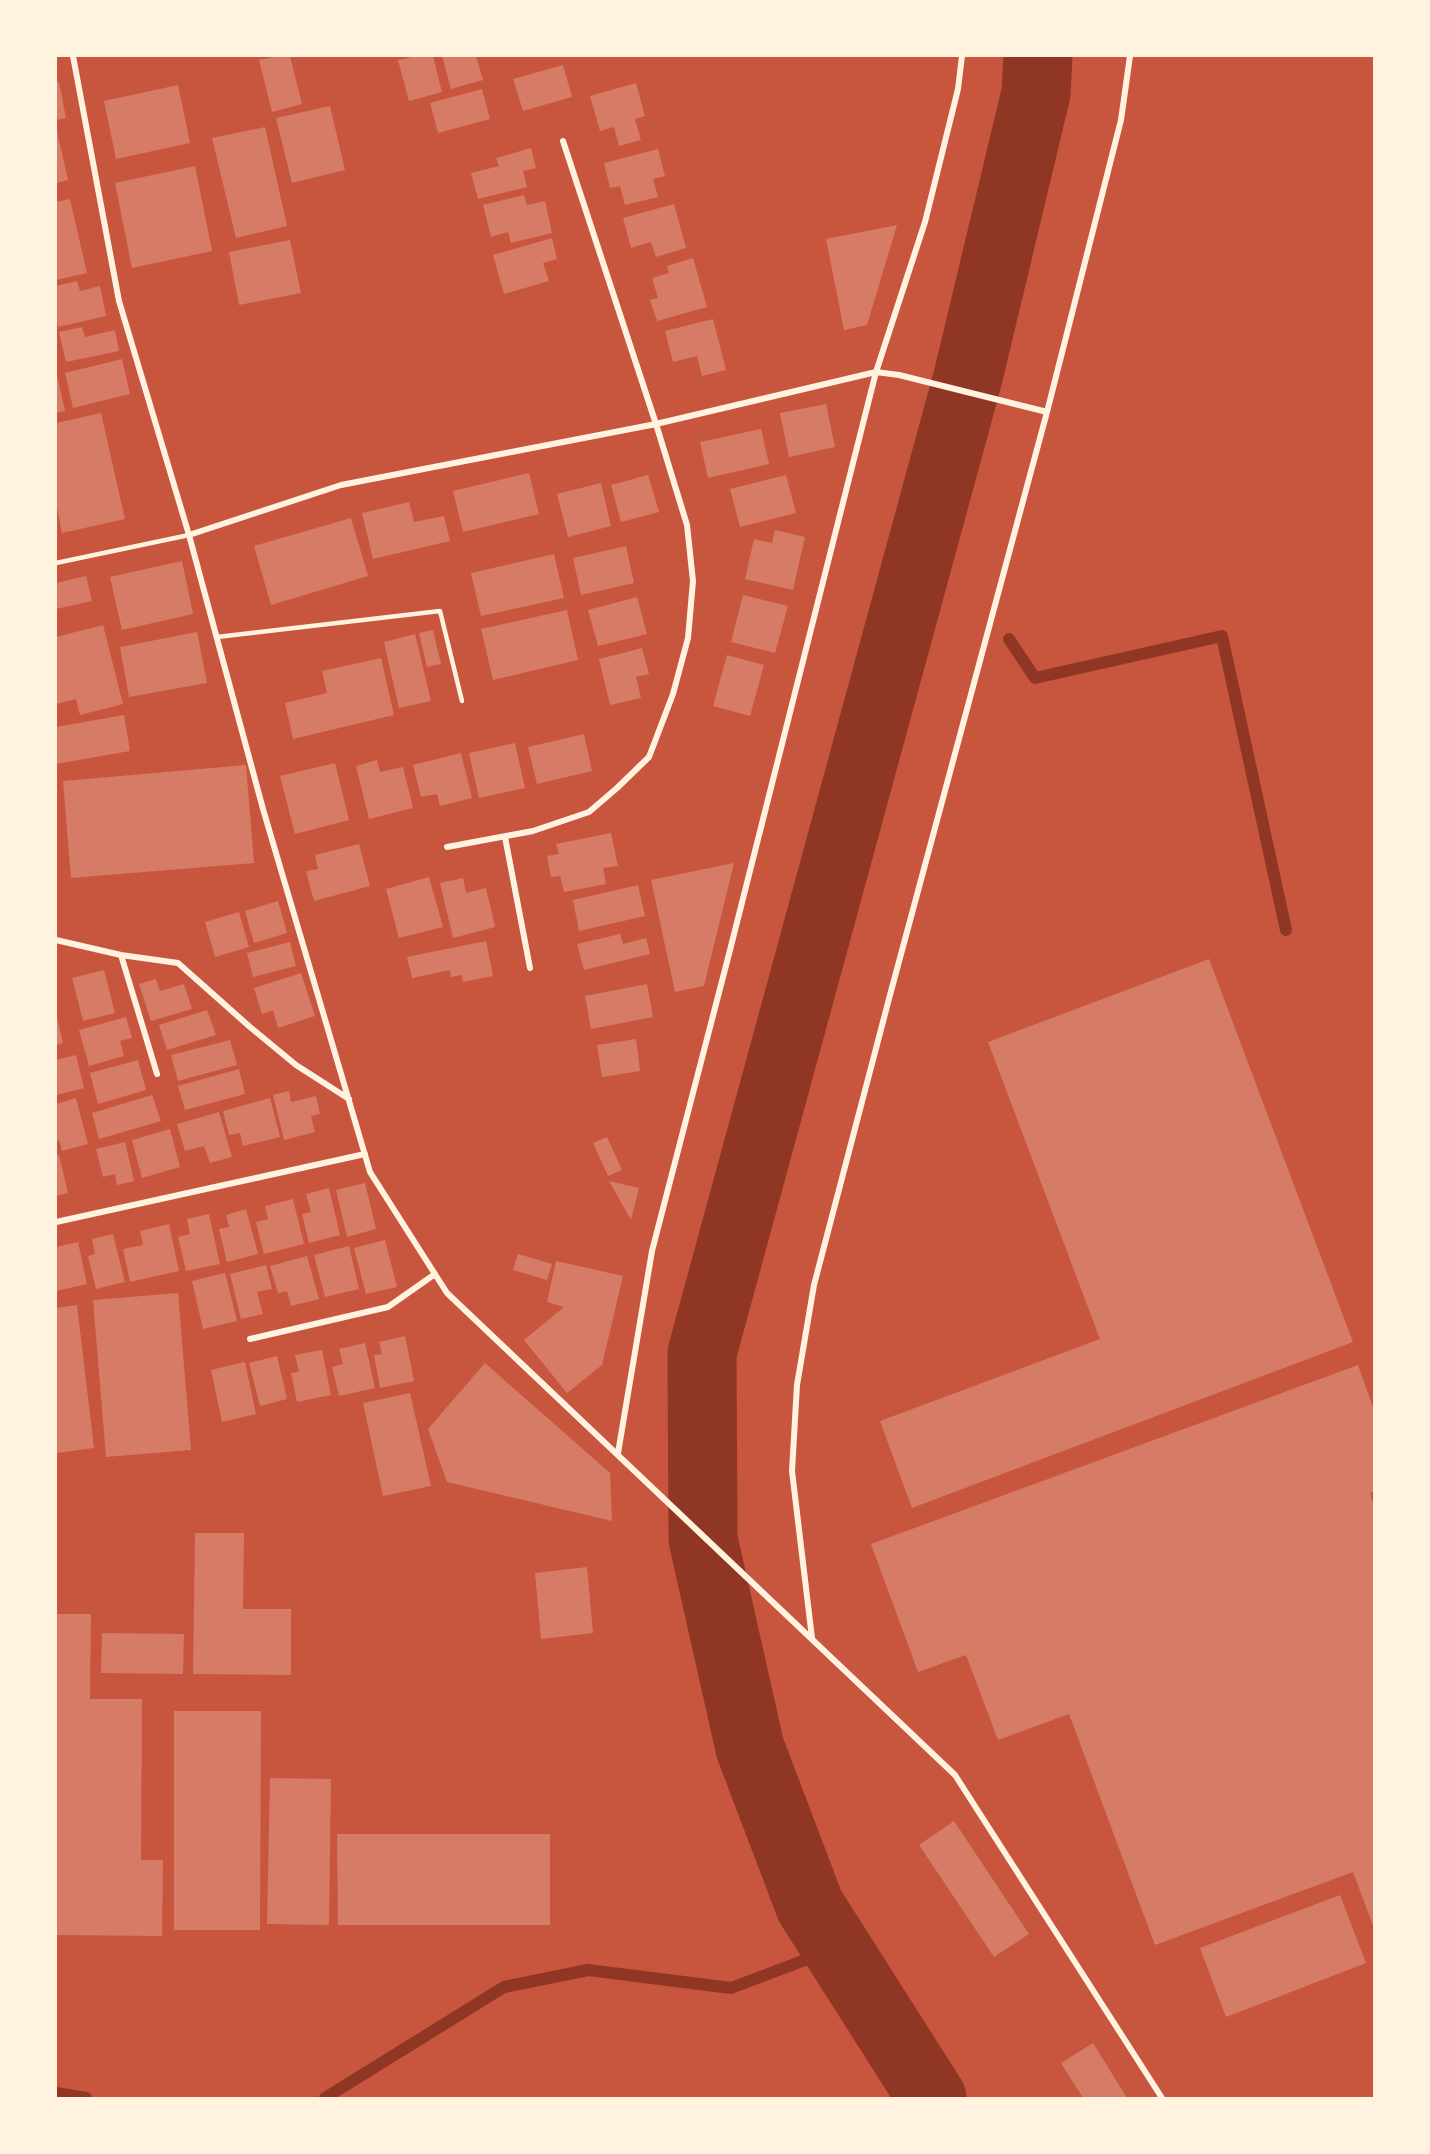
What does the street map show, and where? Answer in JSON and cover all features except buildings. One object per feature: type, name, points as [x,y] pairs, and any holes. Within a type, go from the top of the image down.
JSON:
[{"type":"street","points":[[75,56],[119,302],[189,535],[263,809],[370,1172],[447,1293],[618,1453],[954,1775],[1162,2098]]},
{"type":"street","points":[[618,1453],[652,1251],[876,372],[925,222],[958,89],[962,56]]},
{"type":"street","points":[[812,1639],[792,1471],[797,1385],[814,1285],[1047,412],[1121,120],[1130,56]]},
{"type":"street","points":[[447,847],[533,831],[589,812],[617,788],[649,757],[674,694],[688,638],[693,581],[687,525],[563,141]]},
{"type":"street","points":[[189,535],[341,486],[656,424],[876,372],[899,375],[1047,412]]},
{"type":"street","points":[[505,837],[530,968]]},
{"type":"street","points":[[56,940],[121,955],[178,963],[250,1028],[296,1065],[350,1100]]},
{"type":"street","points":[[121,955],[157,1074]]},
{"type":"street","points":[[56,1222],[365,1154]]},
{"type":"street","points":[[250,1339],[388,1307],[435,1274]]},
{"type":"lane","points":[[56,563],[189,535]]},
{"type":"lane","points":[[216,637],[440,612],[462,701]]},
{"type":"waterway","points":[[932,2098],[810,1906],[750,1748],[703,1539],[702,1353],[968,377],[1036,93],[1038,56]]},
{"type":"waterway","points":[[1009,639],[1035,678],[1222,636],[1286,930]]},
{"type":"waterway","points":[[325,2098],[504,1987],[588,1970],[731,1988],[837,1948]]},
{"type":"waterway","points":[[56,2093],[86,2098]]}]
